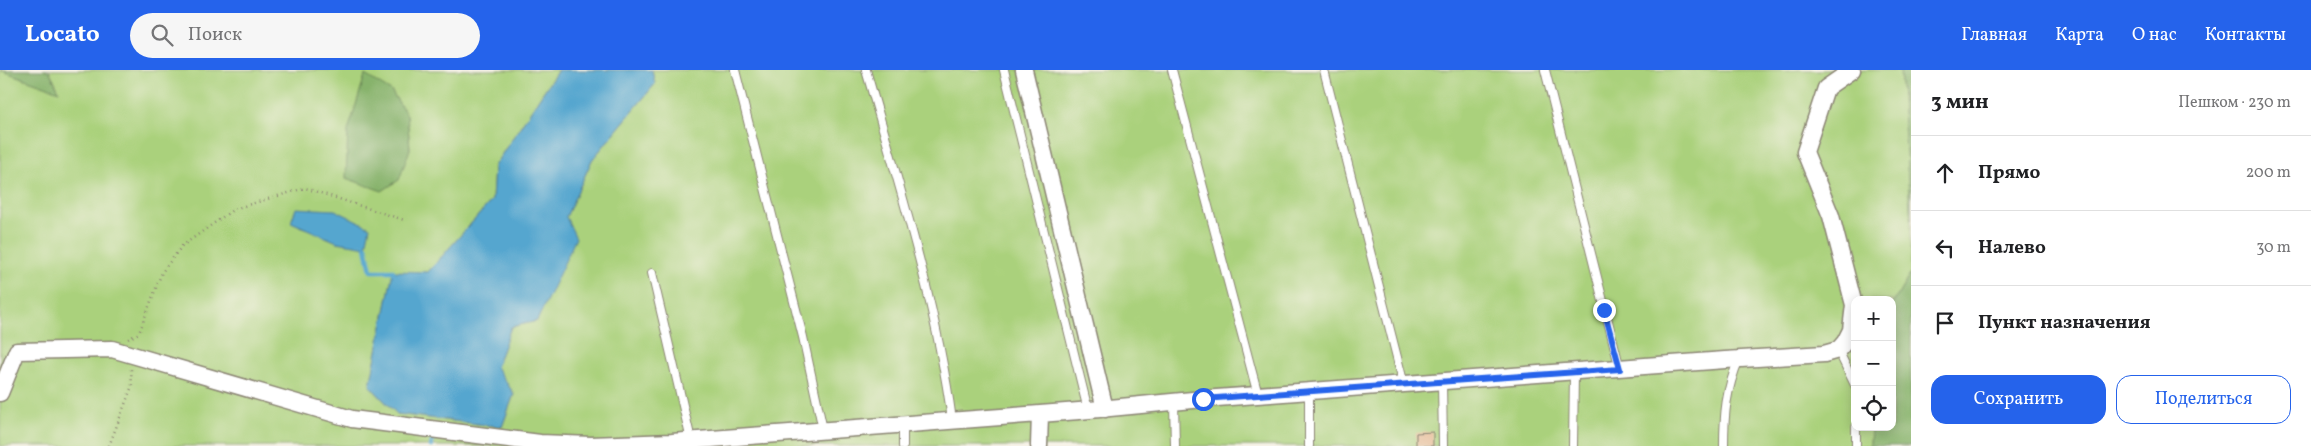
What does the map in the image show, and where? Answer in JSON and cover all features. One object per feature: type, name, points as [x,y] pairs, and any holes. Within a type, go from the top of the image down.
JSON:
[{"type":"street","points":[[1024,70],[1105,409]]},
{"type":"street","points":[[0,393],[17,351],[112,349],[352,419],[540,445],[631,445],[691,440],[770,440],[823,430],[1105,409],[1309,391],[1824,354],[1838,350],[1845,342],[1852,330],[1854,305],[1831,216],[1805,152],[1826,88],[1852,70]]},
{"type":"street","points":[[1039,446],[1040,414]]},
{"type":"lane","points":[[735,70],[803,337],[823,430]]},
{"type":"lane","points":[[866,70],[910,231],[945,370],[952,420]]},
{"type":"lane","points":[[1004,70],[1088,410]]},
{"type":"lane","points":[[1172,70],[1258,395]]},
{"type":"lane","points":[[1324,70],[1404,385]]},
{"type":"lane","points":[[1545,70],[1620,369]]},
{"type":"lane","points":[[652,273],[691,440]]},
{"type":"lane","points":[[1838,350],[1851,377]]},
{"type":"lane","points":[[1724,446],[1727,392],[1739,359]]},
{"type":"lane","points":[[1574,372],[1574,446]]},
{"type":"lane","points":[[1442,382],[1443,446]]},
{"type":"lane","points":[[1309,391],[1309,446]]},
{"type":"lane","points":[[1174,402],[1175,446]]},
{"type":"lane","points":[[903,424],[904,446]]},
{"type":"lane","points":[[1856,431],[1856,446]]},
{"type":"path","points":[[112,349],[139,333],[162,272],[182,246],[234,209],[306,188],[404,220]]},
{"type":"path","points":[[109,446],[132,386],[130,355]]},
{"type":"green space","points":[[0,70],[59,90],[49,70],[558,70],[494,166],[492,200],[428,272],[393,272],[370,386],[397,414],[502,427],[514,394],[496,367],[511,327],[537,321],[566,217],[592,160],[655,84],[652,70],[1900,70],[1911,220],[1911,273],[1896,298],[1896,296],[1851,296],[1851,431],[1871,431],[1870,446],[0,446]],"holes":[[[391,91],[407,115],[410,149],[364,184],[346,178]]]},
{"type":"green space","points":[[0,70],[49,70],[59,91]]},
{"type":"green space","points":[[1900,70],[1911,70],[1911,220]]},
{"type":"green space","points":[[365,75],[391,91],[407,115],[410,149],[399,180],[382,191],[346,178],[348,131]]},
{"type":"green space","points":[[1911,273],[1911,446],[1870,446],[1871,431],[1896,431],[1896,298]]},
{"type":"water","points":[[558,70],[652,70],[655,84],[592,160],[566,217],[576,238],[537,321],[511,327],[496,367],[514,394],[502,427],[397,414],[370,386],[393,271],[428,272],[492,200],[494,166]]},
{"type":"water","points":[[296,208],[335,210],[370,227],[366,247],[337,242],[291,222]]},
{"type":"building","points":[[1433,432],[1433,446],[1416,446],[1416,433]]},
{"type":"waterway","points":[[366,247],[371,271],[393,271],[395,275]]},
{"type":"waterway","points":[[431,446],[434,433]]},
{"type":"route","points":[[1203,399],[1620,369],[1604,310]]}]
